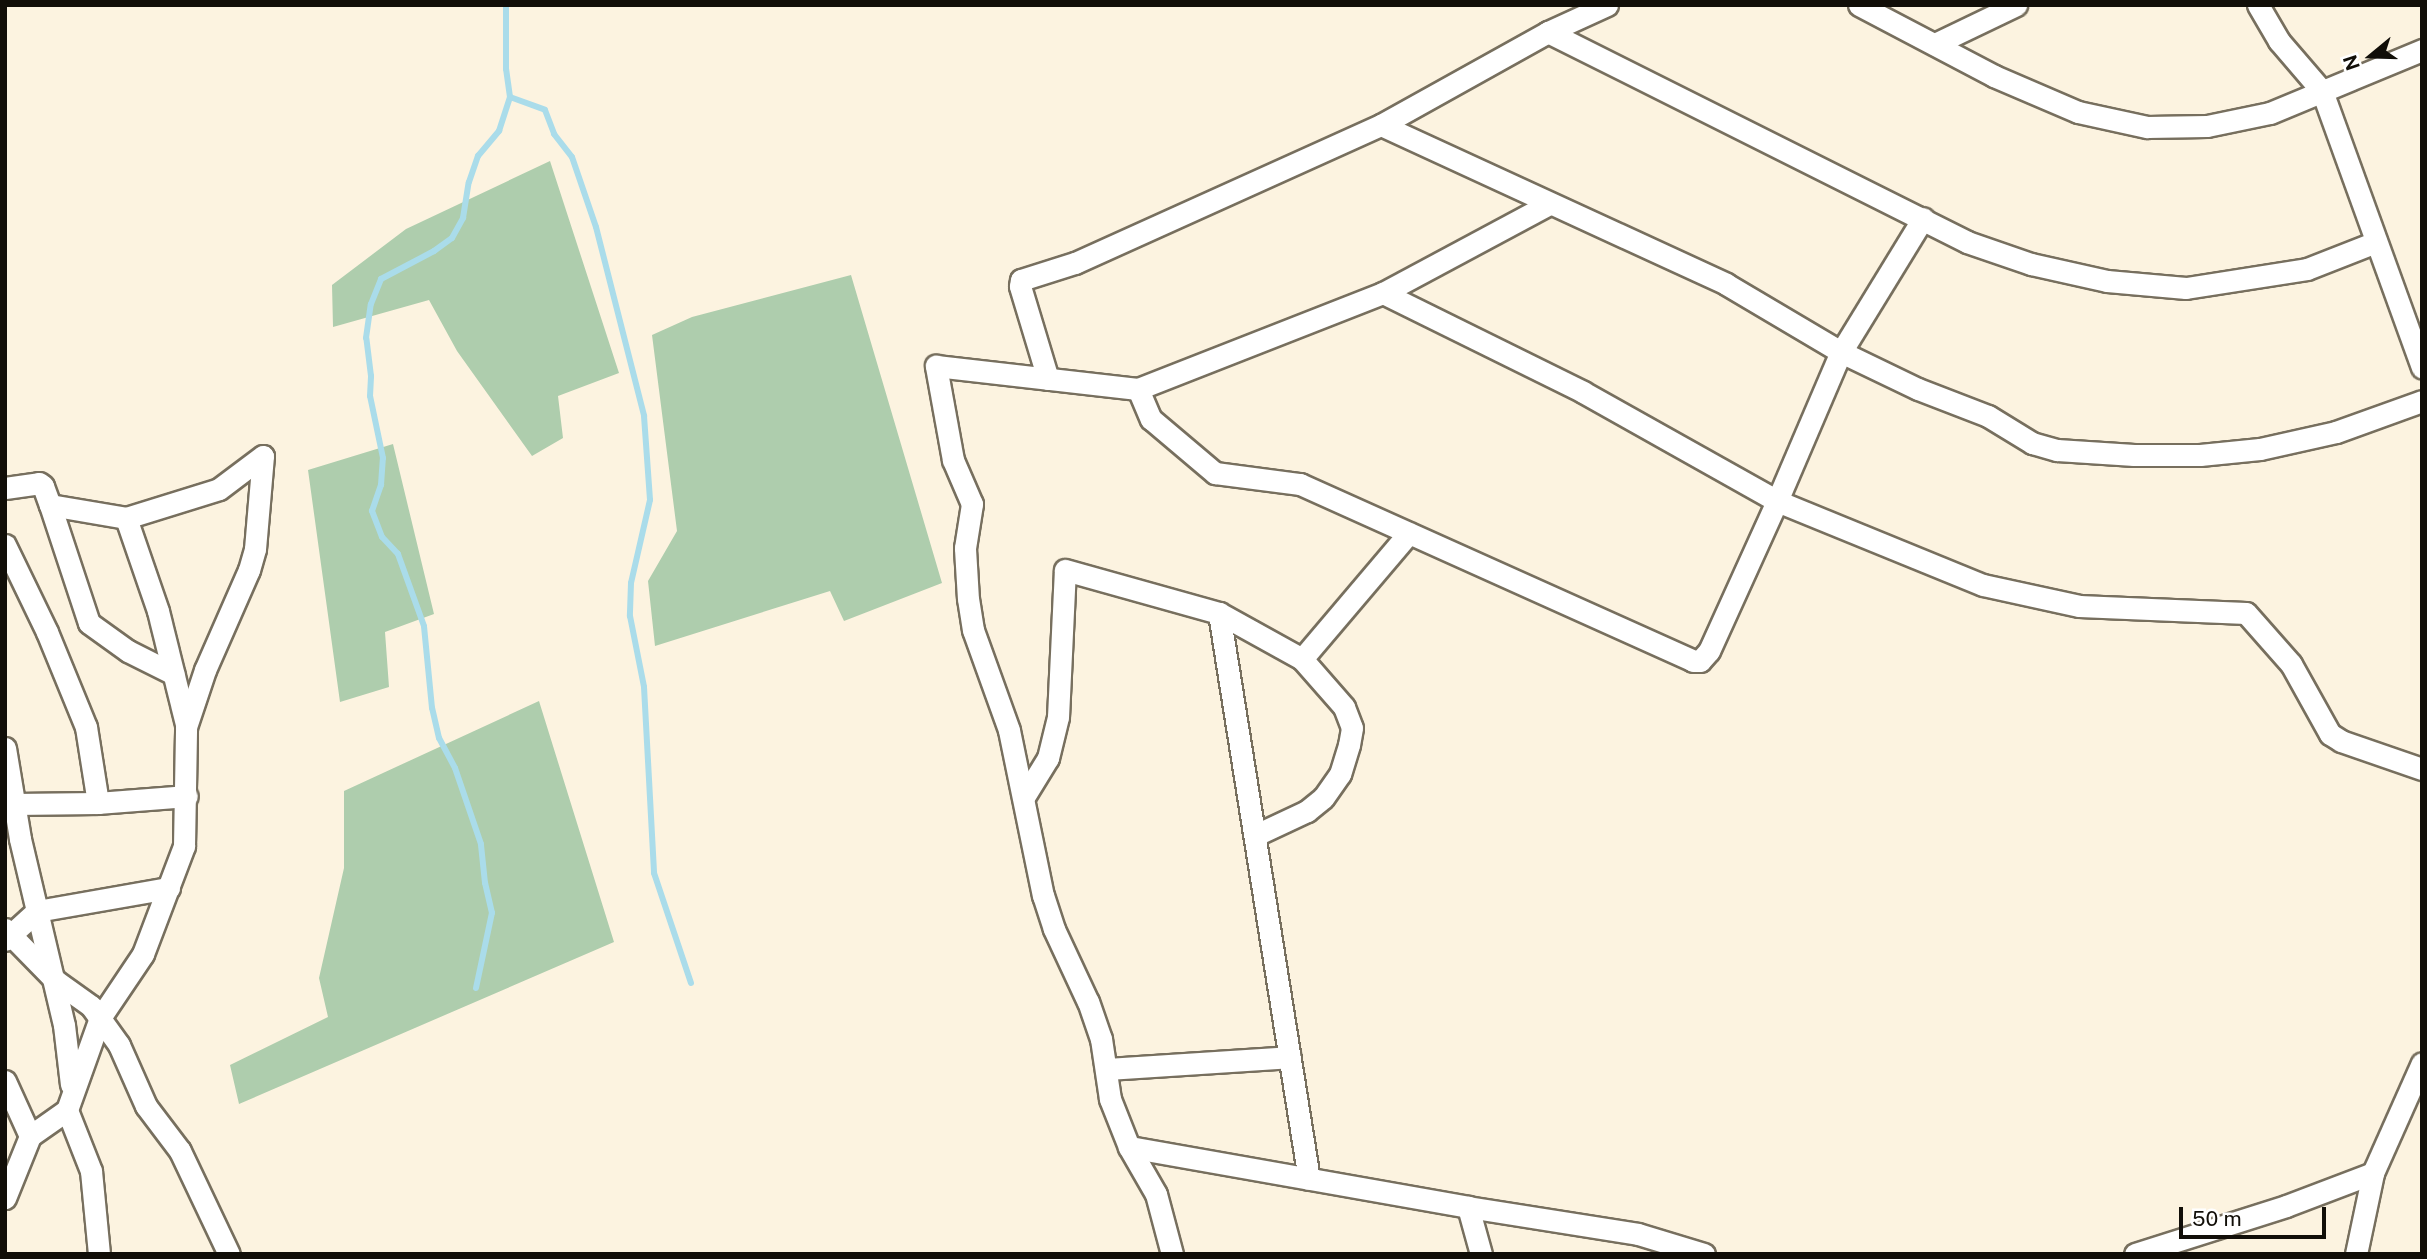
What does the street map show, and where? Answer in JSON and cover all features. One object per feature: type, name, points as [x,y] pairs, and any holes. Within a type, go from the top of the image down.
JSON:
[{"type":"street","points":[[1048,379],[1020,286],[1021,280],[1075,264],[1381,125],[1548,32],[1608,5]]},
{"type":"street","points":[[1859,5],[1994,76],[2078,112],[2147,127],[2207,126],[2270,113],[2422,50]]},
{"type":"street","points":[[1935,44],[2016,5]]},
{"type":"street","points":[[2258,5],[2279,41],[2322,91],[2422,368]]},
{"type":"street","points":[[1548,32],[1967,242],[2031,264],[2107,281],[2186,288],[2307,269],[2376,242]]},
{"type":"street","points":[[1381,125],[1726,284],[1841,352],[1918,389],[1988,416],[2032,443],[2057,450],[2200,455],[2260,449],[2336,432],[2422,401]]},
{"type":"street","points":[[1172,1254],[1156,1194],[1129,1147],[1110,1099],[1101,1038],[1088,1002],[1054,929],[1043,897],[1009,730],[974,630],[968,599],[965,548],[972,504],[953,460],[936,366],[1138,389],[1383,293],[1549,204]]},
{"type":"street","points":[[1138,389],[1151,419],[1215,473],[1300,484],[1693,662],[1700,661],[1709,650],[1777,501],[1841,352],[1923,218]]},
{"type":"street","points":[[1383,293],[1583,392],[1777,501],[1983,585],[2079,606],[2246,613],[2291,663],[2324,729],[2341,741],[2422,769]]},
{"type":"street","points":[[50,505],[126,518],[219,489],[263,456],[255,549],[249,570],[205,670],[186,727]]},
{"type":"street","points":[[5,488],[39,483],[43,486],[89,623],[128,651],[174,674]]},
{"type":"street","points":[[5,1199],[30,1136],[70,1104],[100,1018],[143,954],[186,835],[186,727],[158,611],[126,518]]},
{"type":"street","points":[[1301,659],[1409,533]]},
{"type":"street","points":[[5,545],[47,632],[86,727],[98,803]]},
{"type":"street","points":[[1024,797],[1045,766],[1057,726],[1065,570],[1219,613],[1301,659],[1344,707],[1352,728],[1340,774],[1323,798],[1307,811],[1256,835]]},
{"type":"street","points":[[1219,613],[1309,1179]]},
{"type":"street","points":[[5,748],[14,804],[64,1024],[70,1104],[91,1171],[99,1254]]},
{"type":"street","points":[[14,804],[98,803],[187,796]]},
{"type":"street","points":[[169,888],[37,911],[7,935],[56,981],[76,994],[100,1018],[119,1045],[146,1106],[180,1151],[229,1254]]},
{"type":"street","points":[[1106,1069],[1290,1057]]},
{"type":"street","points":[[2356,1254],[2373,1173],[2422,1063]]},
{"type":"street","points":[[5,1081],[30,1136]]},
{"type":"street","points":[[1129,1147],[1468,1207],[1639,1234],[1704,1254]]},
{"type":"street","points":[[2135,1254],[2373,1173]]},
{"type":"street","points":[[1468,1207],[1481,1254]]},
{"type":"street","points":[[2203,1254],[2207,1231]]},
{"type":"green space","points":[[550,161],[619,373],[558,396],[563,438],[532,456],[457,351],[429,300],[333,327],[332,285],[406,229]]},
{"type":"green space","points":[[851,275],[942,583],[844,621],[830,591],[655,646],[648,581],[677,531],[652,335],[692,317]]},
{"type":"green space","points":[[393,444],[434,614],[385,632],[389,687],[340,702],[308,470]]},
{"type":"green space","points":[[539,701],[614,942],[239,1104],[230,1065],[328,1017],[319,978],[344,868],[344,791]]},
{"type":"waterway","points":[[476,988],[492,913],[485,883],[481,844],[455,768],[439,738],[432,708],[424,626],[398,554],[382,537],[372,511],[381,485],[383,458],[370,396],[371,376],[366,338],[371,304],[381,279],[434,251],[452,238],[463,218],[469,182],[478,156],[499,131],[510,97],[506,69],[506,5]]},
{"type":"waterway","points":[[510,97],[545,110],[554,134],[572,157],[596,227],[644,416],[650,500],[631,583],[630,616],[644,687],[654,873],[691,983]]}]
